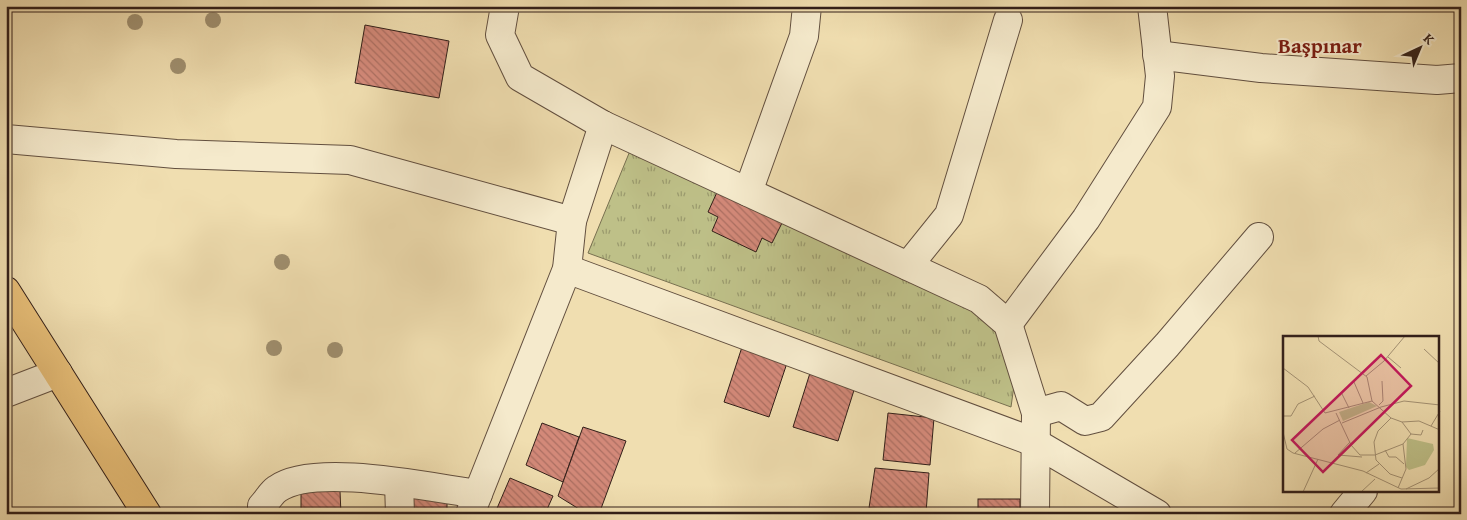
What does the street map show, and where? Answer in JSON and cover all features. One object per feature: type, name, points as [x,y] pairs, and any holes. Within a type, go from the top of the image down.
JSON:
[{"type":"main road","points":[[6,291],[147,514]]},
{"type":"street","points":[[505,6],[500,35],[520,77],[602,125],[979,299],[1008,324],[1036,413],[1034,442],[1035,514]]},
{"type":"street","points":[[748,192],[804,36],[807,6]]},
{"type":"street","points":[[1008,324],[1086,219],[1157,107],[1160,76],[1152,6]]},
{"type":"street","points":[[908,266],[949,215],[1008,20]]},
{"type":"street","points":[[1157,56],[1271,68],[1437,80],[1461,78]]},
{"type":"street","points":[[262,514],[262,506],[277,488],[299,480],[337,476],[399,483],[474,504],[567,269],[572,221],[602,125]]},
{"type":"street","points":[[6,139],[176,154],[350,160],[572,221]]},
{"type":"street","points":[[1036,413],[1061,406],[1085,421],[1101,417],[1167,345],[1259,237]]},
{"type":"street","points":[[567,269],[1034,442],[1157,514]]},
{"type":"street","points":[[6,394],[58,373]]},
{"type":"street","points":[[399,483],[400,514]]},
{"type":"street","points":[[1344,514],[1362,492]]},
{"type":"green space","points":[[632,146],[970,307],[995,330],[1015,378],[1011,407],[588,253]]},
{"type":"building","points":[[365,25],[449,41],[439,98],[355,83]]},
{"type":"building","points":[[718,190],[783,221],[772,243],[762,238],[756,252],[712,231],[718,217],[708,212]]},
{"type":"building","points":[[742,347],[787,363],[769,417],[724,402]]},
{"type":"building","points":[[810,373],[855,387],[838,441],[793,427]]},
{"type":"building","points":[[888,413],[934,418],[930,465],[883,460]]},
{"type":"building","points":[[542,423],[579,437],[563,482],[526,465]]},
{"type":"building","points":[[583,427],[626,441],[599,514],[587,514],[558,496]]},
{"type":"building","points":[[875,468],[929,473],[926,513],[869,508]]},
{"type":"building","points":[[510,478],[553,496],[545,514],[495,513]]},
{"type":"building","points":[[301,491],[340,491],[341,514],[301,514]]},
{"type":"building","points":[[408,492],[447,493],[447,514],[408,514]]},
{"type":"building","points":[[978,499],[1020,499],[1020,514],[978,514]]},
{"type":"district","name":"Başpınar","points":[[1320,45]]}]
